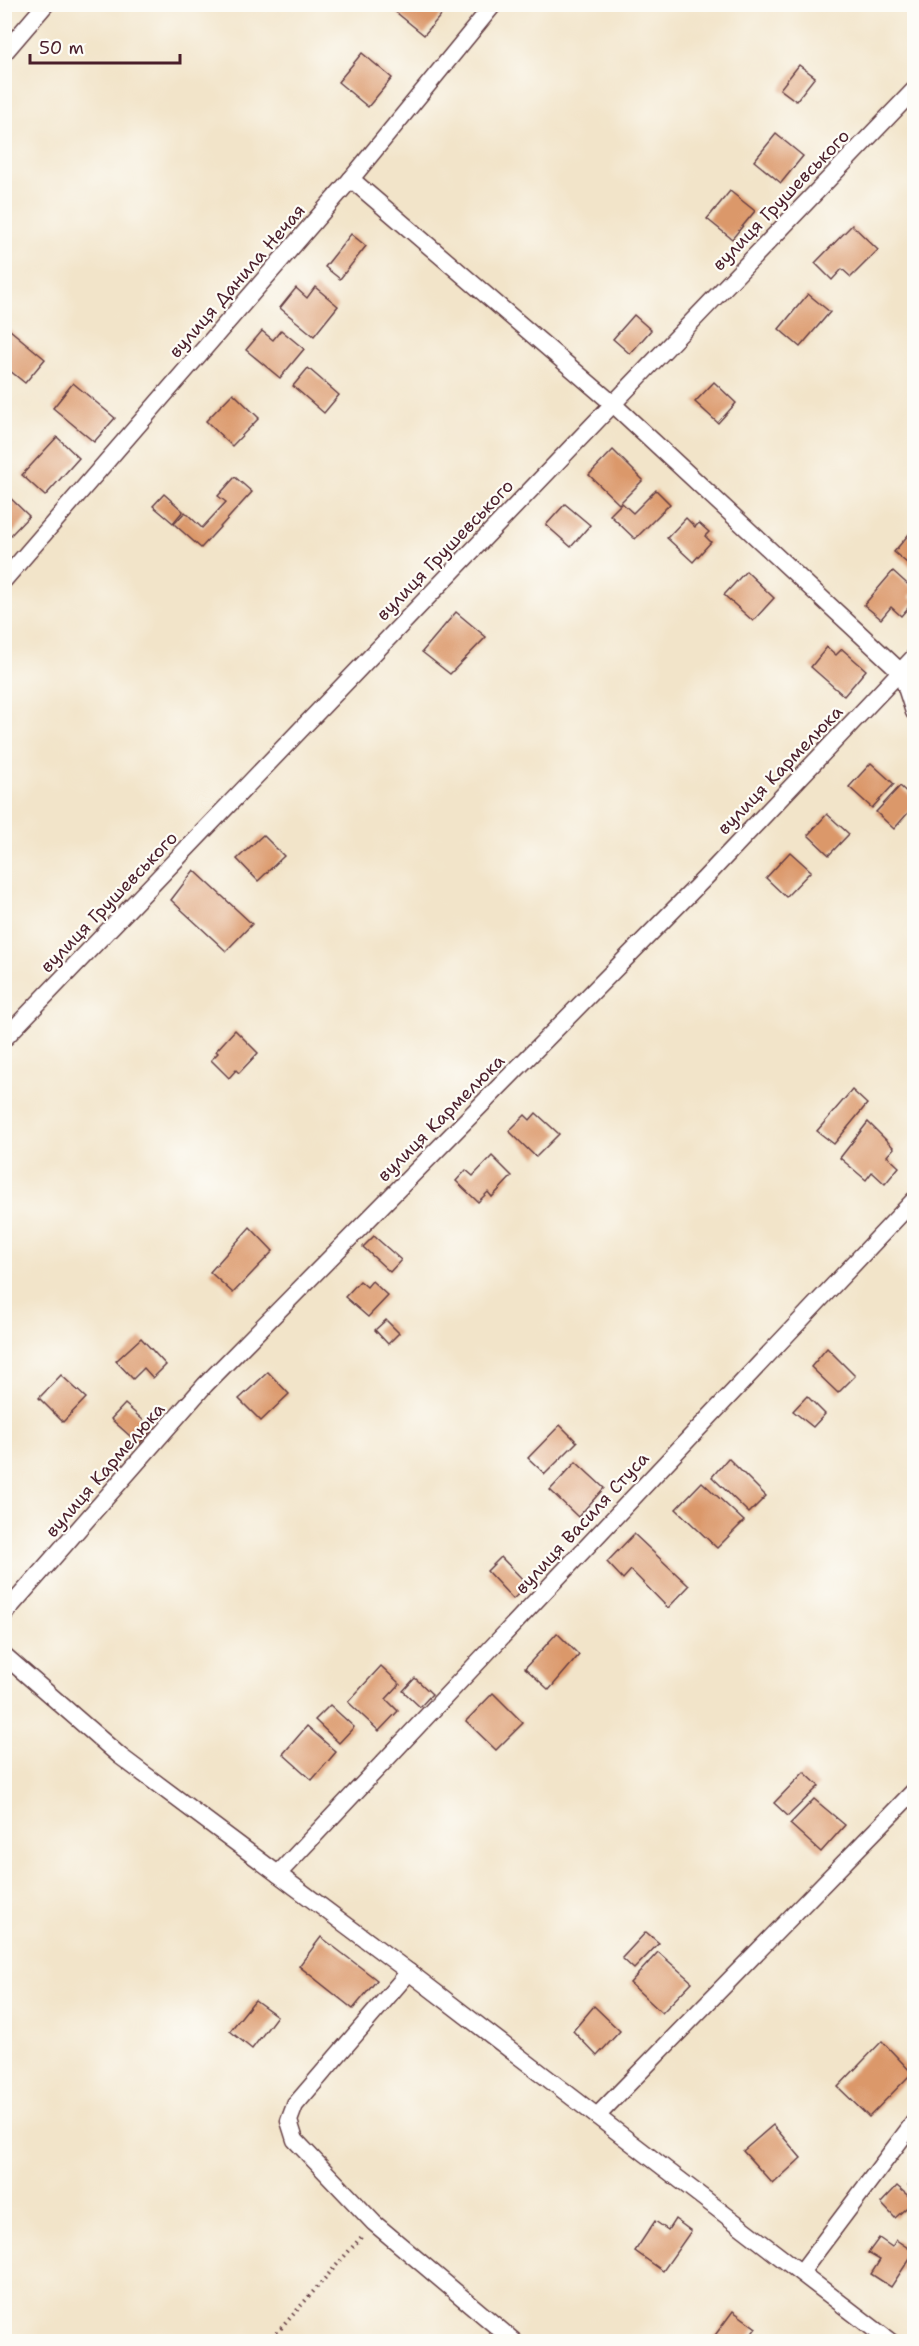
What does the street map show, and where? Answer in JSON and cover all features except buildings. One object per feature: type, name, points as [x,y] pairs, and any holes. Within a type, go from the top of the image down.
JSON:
[{"type":"street","points":[[4,53],[46,4]]},
{"type":"street","name":"вулиця Данила Нечая","points":[[4,580],[351,179],[494,4]]},
{"type":"street","name":"вулиця Грушевського","points":[[4,1039],[612,403],[915,90]]},
{"type":"street","points":[[351,179],[612,403],[901,672],[915,712]]},
{"type":"street","name":"вулиця Кармелюка","points":[[4,1614],[205,1385],[704,879],[915,657]]},
{"type":"street","name":"вулиця Василя Стуса","points":[[278,1874],[915,1200]]},
{"type":"street","points":[[4,1655],[120,1756],[409,1972],[802,2271],[891,2342]]},
{"type":"street","points":[[597,2116],[915,1791]]},
{"type":"street","points":[[409,1972],[294,2105],[289,2121],[295,2140],[374,2223],[515,2342]]},
{"type":"street","points":[[802,2271],[915,2122]]},
{"type":"path","points":[[269,2342],[374,2223]]}]
